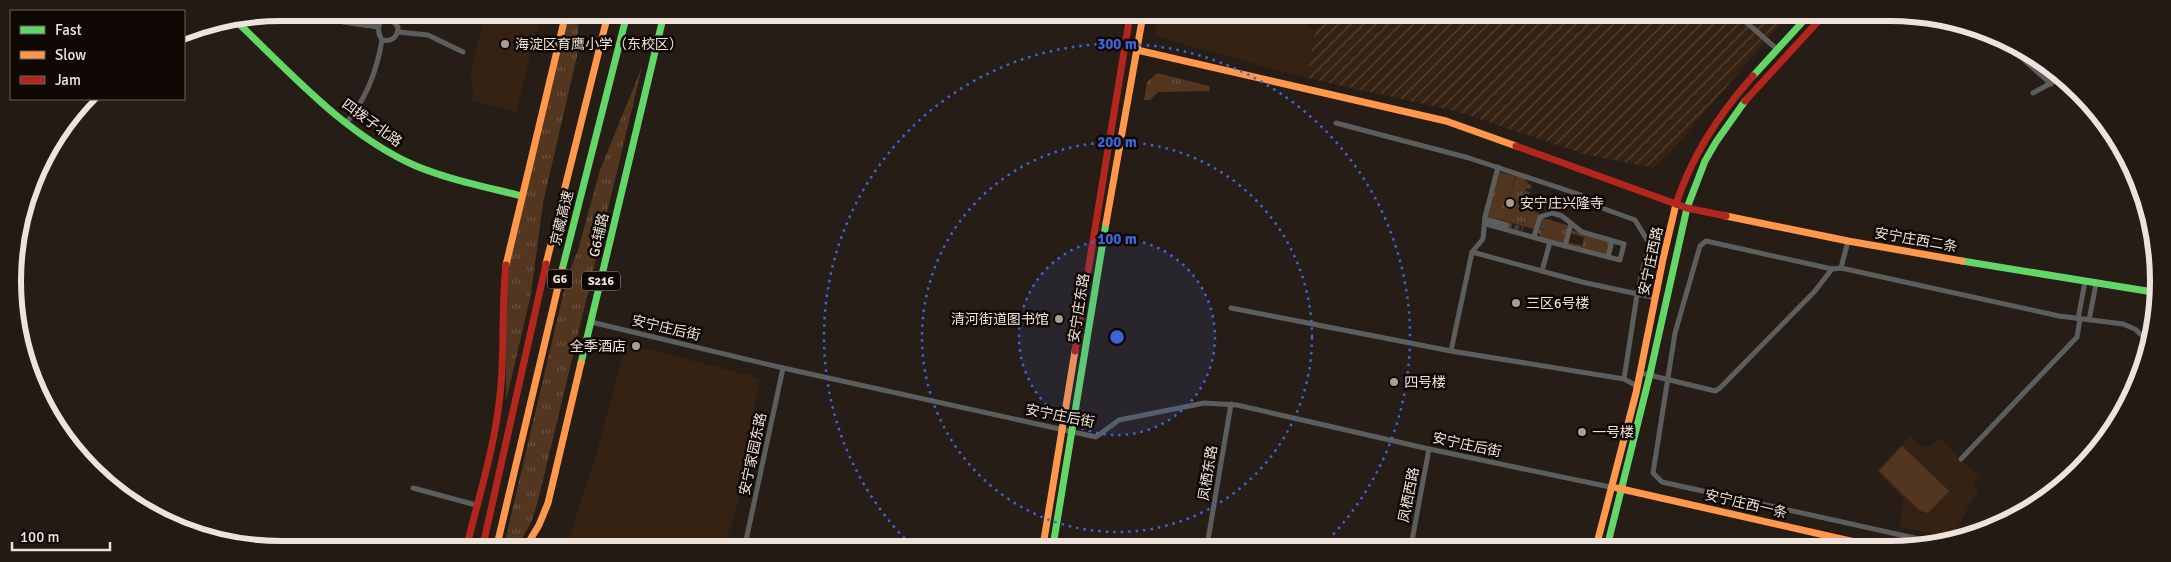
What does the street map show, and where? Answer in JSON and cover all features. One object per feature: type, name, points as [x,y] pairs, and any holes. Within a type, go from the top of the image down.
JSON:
[{"type":"main road","points":[[468,541],[499,408],[503,284],[564,21]]},
{"type":"main road","name":"京藏高速","points":[[484,541],[546,266],[606,21]]},
{"type":"main road","name":"京藏高速","points":[[498,541],[569,240],[624,21]]},
{"type":"main road","name":"G6辅路","points":[[529,541],[539,525],[548,503],[662,21]]},
{"type":"main road","name":"安宁庄东路","points":[[1043,541],[1129,21]]},
{"type":"main road","name":"安宁庄东路","points":[[1054,541],[1112,183],[1142,21]]},
{"type":"main road","name":"安宁庄西路","points":[[1597,541],[1641,373],[1676,205],[1694,159],[1708,132],[1740,92],[1803,21]]},
{"type":"main road","points":[[1608,541],[1650,374],[1687,208],[1705,161],[1734,116],[1818,21]]},
{"type":"main road","name":"四拨子北路","points":[[239,24],[347,122],[379,146],[418,167],[522,196]]},
{"type":"main road","name":"安宁庄西二条","points":[[1137,50],[1446,121],[1687,208],[1848,241],[2149,291]]},
{"type":"main road","name":"安宁庄西一条","points":[[1610,487],[1851,541]]},
{"type":"street","points":[[341,21],[378,27]]},
{"type":"street","points":[[347,122],[356,111],[365,94],[379,57],[382,40],[378,27],[381,21]]},
{"type":"street","points":[[382,40],[388,41],[395,38],[398,32],[394,21]]},
{"type":"street","points":[[1745,21],[1778,50]]},
{"type":"street","points":[[398,32],[428,35],[464,52]]},
{"type":"street","points":[[2019,55],[2051,84]]},
{"type":"street","points":[[2033,93],[2055,81]]},
{"type":"street","points":[[1336,123],[1423,145],[1498,167],[1530,181],[1586,197],[1602,208],[1635,220],[1649,243],[1624,379]]},
{"type":"street","points":[[1451,351],[1472,252],[1483,239],[1498,167]]},
{"type":"street","points":[[1486,222],[1534,237],[1550,242],[1620,260],[1624,244],[1582,232],[1562,216],[1552,213],[1540,217],[1540,228],[1534,237]]},
{"type":"street","points":[[1486,222],[1507,225]]},
{"type":"street","points":[[1566,246],[1571,224]]},
{"type":"street","points":[[1608,257],[1612,240]]},
{"type":"street","points":[[1920,539],[1662,482],[1653,473],[1675,333],[1697,251],[1700,246],[1706,241],[1832,269],[1841,268],[2079,319],[2122,324],[2135,329],[2144,337]]},
{"type":"street","points":[[1841,268],[1848,241]]},
{"type":"street","points":[[1542,272],[1550,242]]},
{"type":"street","points":[[1472,252],[1542,272],[1656,298]]},
{"type":"street","points":[[1641,373],[1716,390],[1720,388],[1815,291],[1832,269]]},
{"type":"street","points":[[1961,459],[2077,337],[2085,282]]},
{"type":"street","points":[[2089,320],[2096,284]]},
{"type":"street","points":[[1231,308],[1451,351],[1624,379],[1637,386]]},
{"type":"street","name":"安宁庄后街","points":[[591,322],[783,368],[1096,437],[1118,420],[1204,403],[1231,404],[1429,449],[1610,487]]},
{"type":"street","name":"安宁家园东路","points":[[746,541],[783,368]]},
{"type":"street","name":"凤栖东路","points":[[1208,541],[1231,404]]},
{"type":"street","name":"凤栖西路","points":[[1412,541],[1429,449]]},
{"type":"street","points":[[413,488],[476,505]]},
{"type":"shaded area","name":"海淀区育鹰小学（东校区）","points":[[483,21],[539,21],[516,112],[471,101],[473,95],[470,74]]},
{"type":"shaded area","points":[[1158,21],[1301,21],[1314,31],[1307,78],[1154,36]]},
{"type":"shaded area","points":[[1325,21],[1783,21],[1668,155],[1653,168],[1584,154],[1456,111],[1307,78],[1315,31]]},
{"type":"shaded area","points":[[626,344],[760,378],[736,512],[725,541],[568,541],[596,455]]},
{"type":"shaded area","points":[[1911,434],[1915,441],[1924,448],[1941,439],[1979,477],[1973,482],[1978,493],[1968,507],[1955,532],[1944,535],[1900,527],[1903,498],[1876,471]]},
{"type":"green space","points":[[567,21],[579,21],[577,56],[543,203],[531,294],[506,401],[506,298],[510,262]]},
{"type":"green space","points":[[642,67],[538,501],[532,520],[521,541],[505,541],[567,278],[578,250],[600,170]]},
{"type":"green space","points":[[1157,73],[1209,86],[1210,91],[1158,92],[1150,100],[1144,100],[1147,82]]},
{"type":"green space","points":[[1499,172],[1515,176],[1511,193],[1499,190],[1493,192]]},
{"type":"green space","points":[[1516,176],[1525,179],[1528,183],[1521,203],[1522,206],[1539,213],[1534,229],[1486,216],[1493,192],[1499,190],[1511,193]]},
{"type":"green space","points":[[1542,218],[1570,226],[1565,243],[1541,238],[1538,232],[1539,229],[1544,230],[1544,228],[1540,227]]},
{"type":"green space","points":[[1571,230],[1611,241],[1607,254],[1568,244],[1569,242],[1582,246],[1584,237],[1572,234]]},
{"type":"green space","points":[[1902,446],[1949,491],[1928,513],[1920,511],[1879,471]]},
{"type":"tunnel","points":[[1529,184],[1525,202],[1533,209]]},
{"type":"tunnel","points":[[1542,229],[1544,224]]},
{"type":"tunnel","points":[[1507,225],[1523,229]]},
{"type":"traffic: fast","points":[[562,270],[625,21]]},
{"type":"traffic: fast","points":[[581,363],[662,21]]},
{"type":"traffic: fast","points":[[1753,76],[1803,21]]},
{"type":"traffic: fast","points":[[239,24],[298,82],[342,120],[390,153],[416,166],[442,175],[522,196]]},
{"type":"traffic: fast","points":[[1608,541],[1650,374],[1687,208],[1705,161],[1745,101]]},
{"type":"traffic: fast","points":[[1054,541],[1106,223]]},
{"type":"traffic: fast","points":[[1962,261],[2149,291]]},
{"type":"traffic: slow","points":[[506,265],[564,21]]},
{"type":"traffic: slow","points":[[546,264],[606,21]]},
{"type":"traffic: slow","points":[[1106,223],[1142,21]]},
{"type":"traffic: slow","points":[[1137,50],[1446,121],[1516,146]]},
{"type":"traffic: slow","points":[[1598,541],[1636,393],[1676,204]]},
{"type":"traffic: slow","points":[[1726,216],[1848,241],[1962,261]]},
{"type":"traffic: slow","points":[[498,541],[562,270]]},
{"type":"traffic: slow","points":[[1044,541],[1075,351]]},
{"type":"traffic: slow","points":[[529,541],[539,525],[548,503],[581,363]]},
{"type":"traffic: slow","points":[[1617,488],[1851,541]]},
{"type":"traffic: jam","points":[[1075,351],[1129,21]]},
{"type":"traffic: jam","points":[[1745,101],[1818,21]]},
{"type":"traffic: jam","points":[[1676,204],[1682,186],[1707,136],[1728,106],[1753,76]]},
{"type":"traffic: jam","points":[[1516,146],[1687,208],[1726,216]]},
{"type":"traffic: jam","points":[[484,541],[546,264]]},
{"type":"traffic: jam","points":[[468,541],[491,452],[498,414],[506,265]]},
{"type":"place","name":"海淀区育鹰小学（东校区）","points":[[505,44]]},
{"type":"place","name":"安宁庄兴隆寺","points":[[1510,203]]},
{"type":"place","name":"三区6号楼","points":[[1516,303]]},
{"type":"place","name":"清河街道图书馆","points":[[1059,319]]},
{"type":"place","name":"全季酒店","points":[[636,346]]},
{"type":"place","name":"四号楼","points":[[1394,382]]},
{"type":"place","name":"一号楼","points":[[1582,432]]}]
